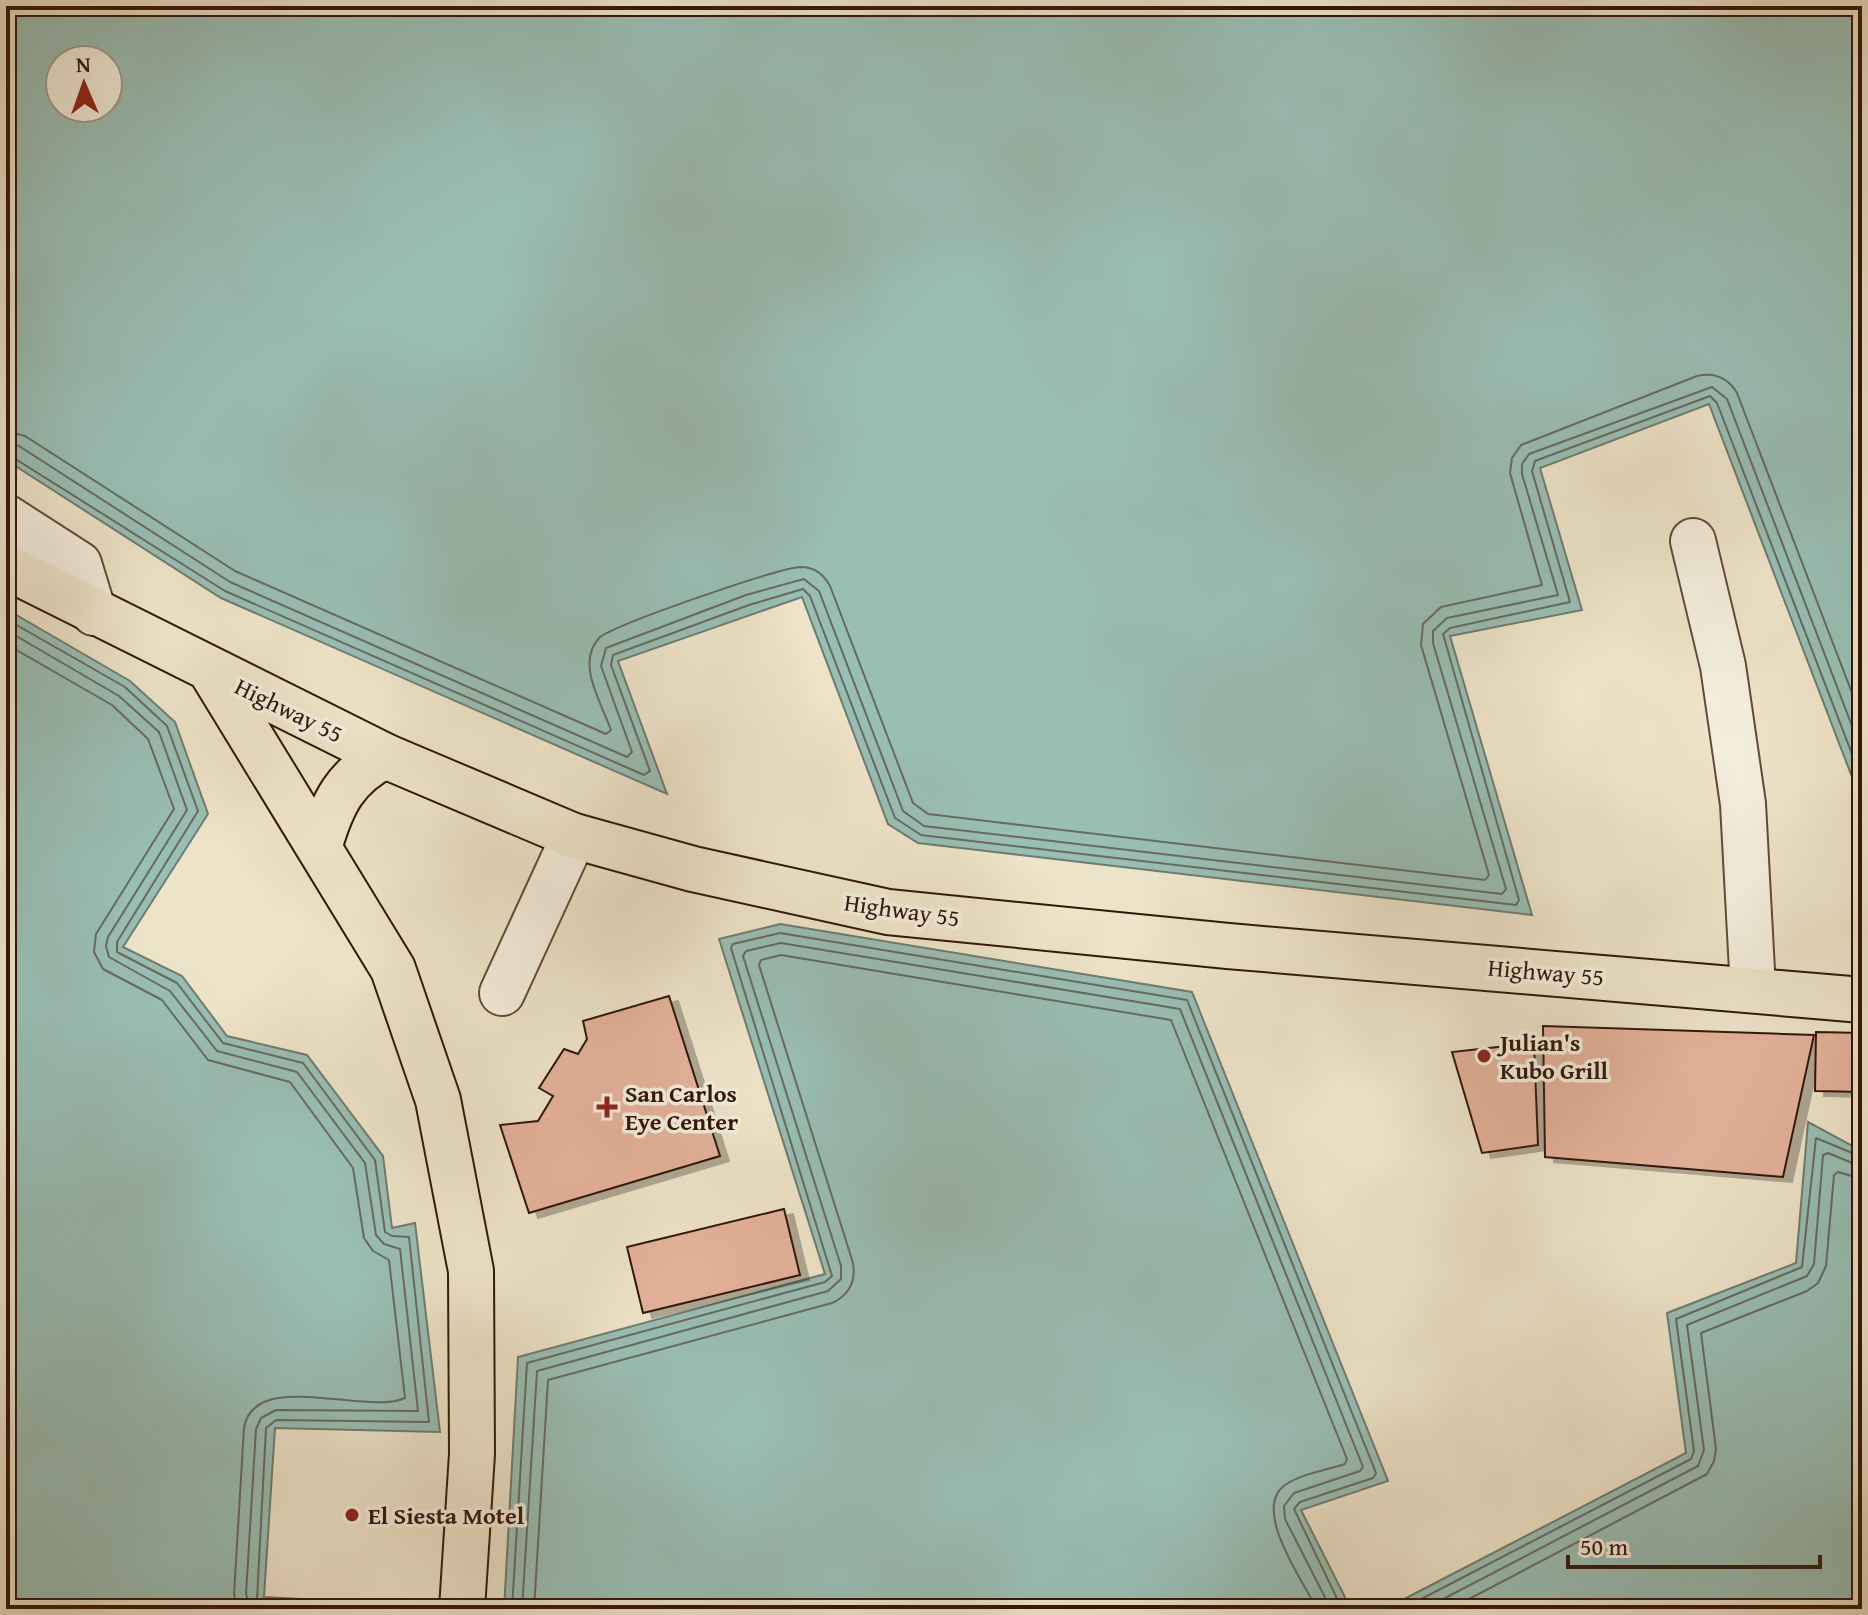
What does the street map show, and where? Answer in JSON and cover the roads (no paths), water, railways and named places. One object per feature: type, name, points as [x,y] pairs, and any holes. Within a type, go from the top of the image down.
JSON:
[{"type":"main road","name":"Highway 55","points":[[6,567],[212,673],[385,756],[574,836],[693,869],[888,912],[1228,946],[1862,1000]]},
{"type":"main road","points":[[212,673],[320,845],[393,969],[438,1100],[471,1271],[472,1454],[462,1609]]},
{"type":"main road","points":[[320,845],[342,789],[356,773],[385,756]]},
{"type":"street","points":[[6,517],[79,564],[94,613]]},
{"type":"street","points":[[1693,541],[1723,666],[1743,804],[1753,989]]},
{"type":"street","points":[[502,993],[574,836]]},
{"type":"water","points":[[6,6],[1862,6],[1862,803],[1709,404],[1540,468],[1582,610],[1450,636],[1532,915],[918,843],[888,824],[802,597],[618,661],[667,794],[221,598],[6,460]]},
{"type":"water","points":[[6,609],[130,681],[175,722],[208,814],[123,947],[182,976],[227,1036],[307,1055],[383,1156],[392,1228],[415,1223],[440,1432],[275,1428],[264,1597],[429,1606],[429,1609],[6,1609]]},
{"type":"water","points":[[780,924],[1192,992],[1388,1481],[1301,1510],[1351,1609],[504,1609],[518,1357],[825,1274],[719,939]]},
{"type":"water","points":[[1808,1122],[1862,1151],[1862,1609],[1385,1609],[1686,1453],[1667,1313],[1796,1263]]},
{"type":"place","name":"Julian's Kubo Grill","points":[[1484,1056]]},
{"type":"place","name":"San Carlos Eye Center","points":[[607,1107]]},
{"type":"place","name":"El Siesta Motel","points":[[352,1515]]}]
